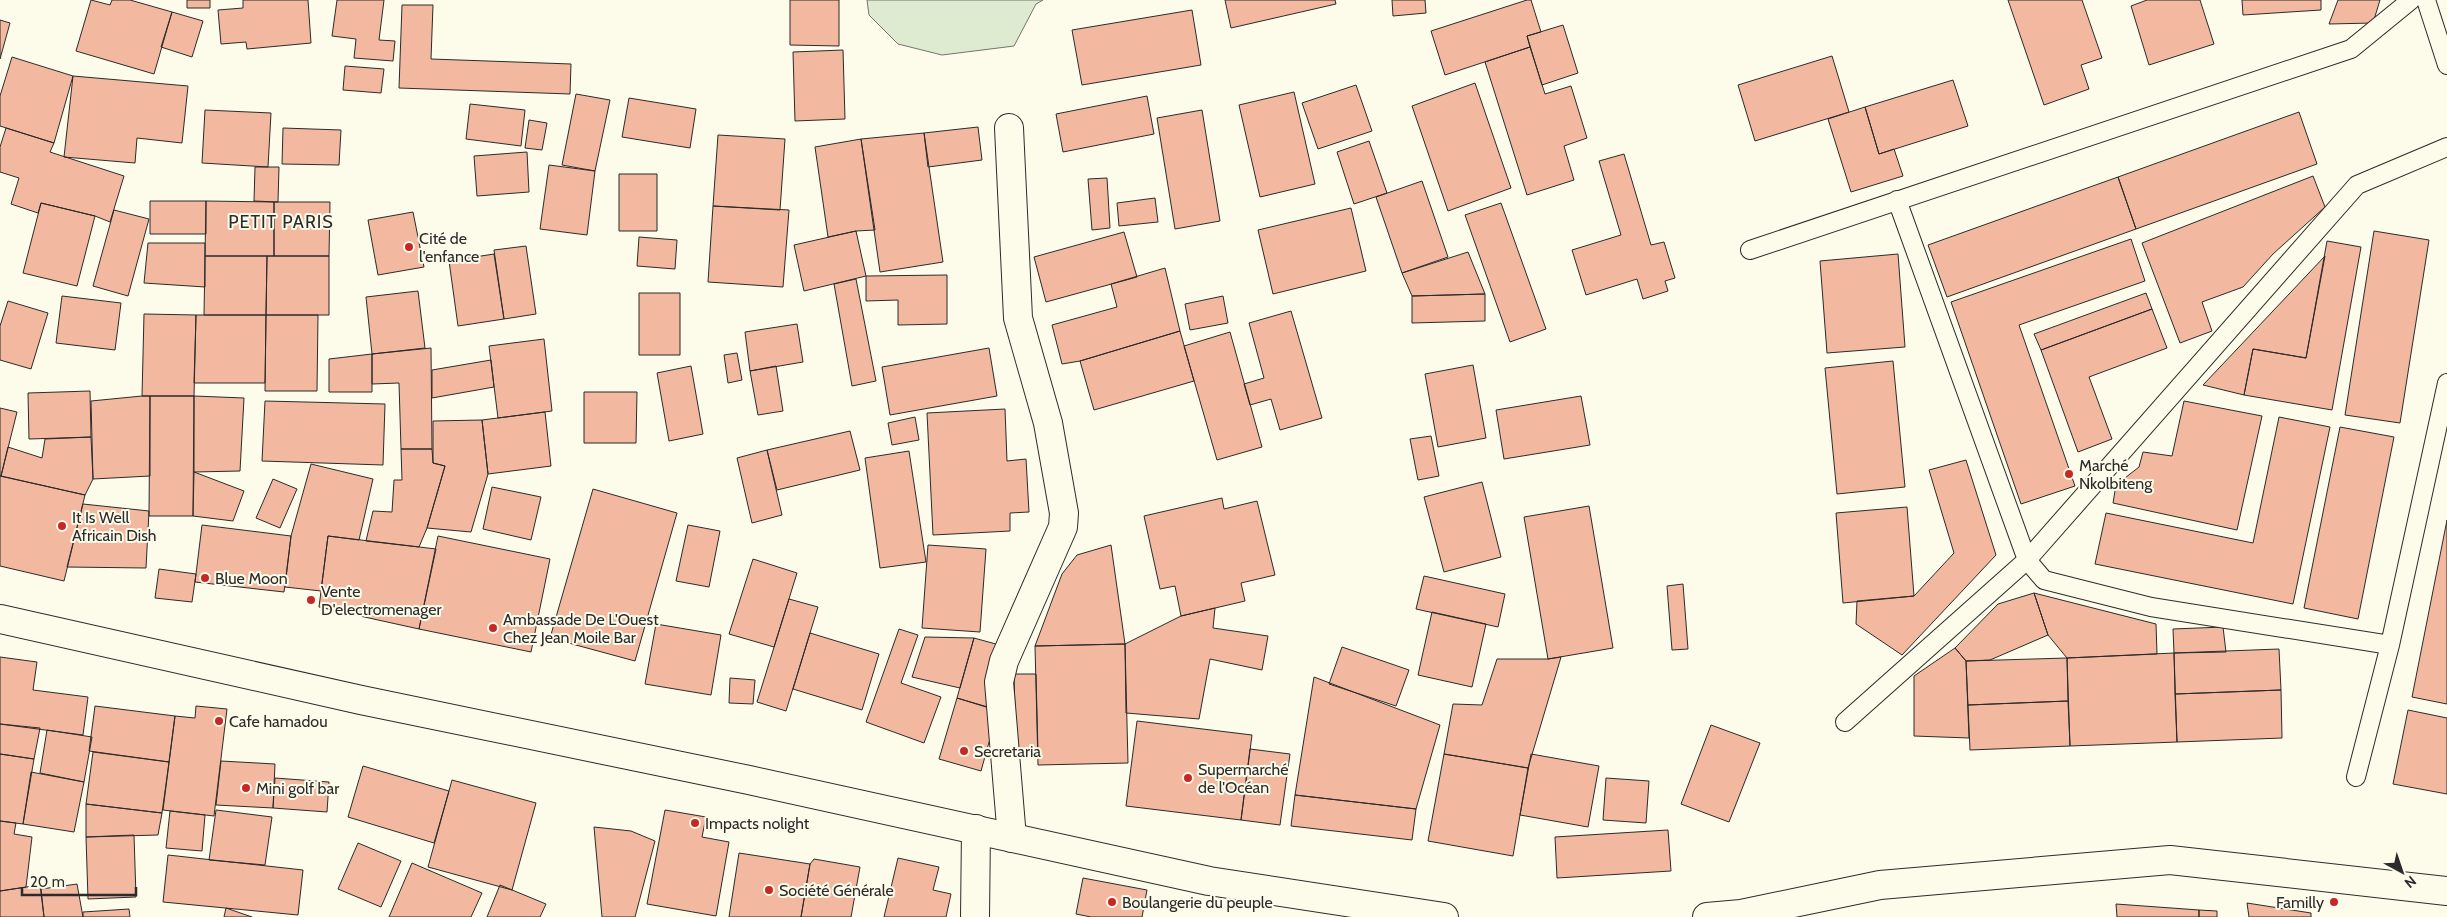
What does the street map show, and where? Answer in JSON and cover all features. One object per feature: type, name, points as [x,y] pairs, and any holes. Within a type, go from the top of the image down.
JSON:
[{"type":"main road","points":[[1009,128],[1018,318],[1048,424],[1064,513],[1063,527],[1004,662],[999,682],[1012,838]]},
{"type":"main road","points":[[0,619],[361,700],[976,829],[1210,882],[1444,917]]},
{"type":"main road","points":[[975,917],[976,829]]},
{"type":"main road","points":[[1708,917],[1740,914],[1880,885],[2170,860],[2447,891]]},
{"type":"lane","points":[[1750,250],[2351,49],[2411,0]]},
{"type":"lane","points":[[2426,0],[2447,65]]},
{"type":"lane","points":[[1845,722],[2027,560],[2357,185],[2447,147]]},
{"type":"lane","points":[[1897,200],[2027,560],[2044,580],[2151,606],[2390,644]]},
{"type":"lane","points":[[2356,778],[2390,644],[2447,384]]},
{"type":"green space","points":[[867,0],[1043,0],[1036,4],[1014,46],[942,55],[898,44],[869,15]]},
{"type":"building","points":[[91,0],[110,5],[112,0],[130,0],[172,12],[154,74],[76,51]]},
{"type":"building","points":[[187,0],[210,0],[210,8],[187,8]]},
{"type":"building","points":[[243,0],[308,0],[311,43],[247,49],[246,42],[221,44],[218,10],[243,8]]},
{"type":"building","points":[[337,0],[384,0],[379,40],[395,41],[393,61],[354,58],[356,39],[332,36]]},
{"type":"building","points":[[790,0],[839,0],[839,46],[790,45]]},
{"type":"building","points":[[1225,0],[1335,0],[1336,4],[1231,28]]},
{"type":"building","points":[[1392,0],[1425,0],[1426,13],[1393,16]]},
{"type":"building","points":[[1531,0],[1541,32],[1527,36],[1530,47],[1445,75],[1431,31]]},
{"type":"building","points":[[2008,0],[2082,0],[2102,58],[2081,65],[2089,89],[2044,105]]},
{"type":"building","points":[[2147,0],[2200,0],[2214,44],[2149,65],[2131,6]]},
{"type":"building","points":[[2242,0],[2321,0],[2321,10],[2243,15]]},
{"type":"building","points":[[2338,0],[2380,0],[2373,23],[2329,24]]},
{"type":"building","points":[[402,5],[433,5],[431,59],[571,64],[570,94],[399,88]]},
{"type":"building","points":[[1192,10],[1201,65],[1082,85],[1072,30]]},
{"type":"building","points":[[172,12],[203,21],[192,57],[161,47]]},
{"type":"building","points":[[0,20],[10,23],[0,59]]},
{"type":"building","points":[[1563,25],[1578,73],[1542,85],[1527,36]]},
{"type":"building","points":[[1530,47],[1545,94],[1571,86],[1587,138],[1564,146],[1574,180],[1527,195],[1485,62]]},
{"type":"building","points":[[843,50],[845,119],[795,121],[793,52]]},
{"type":"building","points":[[1832,56],[1849,112],[1755,141],[1738,85]]},
{"type":"building","points":[[12,57],[73,76],[54,143],[0,126],[0,96]]},
{"type":"building","points":[[345,66],[384,69],[381,93],[343,90]]},
{"type":"building","points":[[73,76],[188,86],[182,143],[137,138],[135,163],[64,157]]},
{"type":"building","points":[[1953,80],[1968,126],[1879,154],[1865,107]]},
{"type":"building","points":[[1475,83],[1511,188],[1448,211],[1412,106]]},
{"type":"building","points":[[1356,85],[1372,131],[1318,149],[1302,103]]},
{"type":"building","points":[[1294,92],[1315,184],[1260,197],[1239,105]]},
{"type":"building","points":[[576,94],[610,100],[595,171],[562,165]]},
{"type":"building","points":[[1147,96],[1154,134],[1063,152],[1056,114]]},
{"type":"building","points":[[629,98],[696,109],[690,148],[622,137]]},
{"type":"building","points":[[470,104],[525,110],[521,146],[466,139]]},
{"type":"building","points":[[1865,107],[1879,154],[1894,149],[1903,176],[1851,192],[1828,119]]},
{"type":"building","points":[[205,110],[271,113],[268,167],[202,163]]},
{"type":"building","points":[[1202,110],[1220,221],[1175,229],[1157,118]]},
{"type":"building","points":[[2299,112],[2317,164],[2136,229],[2118,177]]},
{"type":"building","points":[[529,120],[547,123],[542,150],[525,148]]},
{"type":"building","points":[[978,127],[982,160],[928,167],[924,133]]},
{"type":"building","points":[[6,128],[54,143],[50,152],[124,176],[110,222],[95,216],[41,203],[38,213],[11,204],[19,178],[0,172],[0,147]]},
{"type":"building","points":[[283,128],[341,130],[339,165],[282,164]]},
{"type":"building","points":[[924,133],[943,262],[880,272],[861,139]]},
{"type":"building","points":[[718,135],[785,139],[780,210],[713,206]]},
{"type":"building","points":[[861,139],[875,230],[856,231],[828,237],[815,147]]},
{"type":"building","points":[[1369,141],[1387,193],[1354,204],[1337,152]]},
{"type":"building","points":[[527,152],[529,192],[477,196],[474,156]]},
{"type":"building","points":[[1624,154],[1651,245],[1664,242],[1675,278],[1665,281],[1668,291],[1643,299],[1637,279],[1586,295],[1572,250],[1621,235],[1599,161]]},
{"type":"building","points":[[549,165],[595,171],[587,235],[540,229]]},
{"type":"building","points":[[255,167],[279,167],[278,202],[254,201]]},
{"type":"building","points":[[619,174],[657,174],[657,231],[619,231]]},
{"type":"building","points":[[2313,176],[2325,207],[2273,254],[2243,287],[2202,302],[2212,331],[2180,343],[2142,243]]},
{"type":"building","points":[[2118,177],[2136,229],[1947,297],[1928,245]]},
{"type":"building","points":[[1107,178],[1110,228],[1092,230],[1088,179]]},
{"type":"building","points":[[1422,181],[1448,257],[1402,273],[1376,197]]},
{"type":"building","points":[[1155,198],[1158,222],[1119,226],[1117,203]]},
{"type":"building","points":[[150,201],[206,201],[206,234],[150,234]]},
{"type":"building","points":[[206,201],[274,202],[274,256],[205,256]]},
{"type":"building","points":[[274,202],[330,202],[329,256],[274,256]]},
{"type":"building","points":[[41,203],[95,216],[77,286],[23,273]]},
{"type":"building","points":[[1501,203],[1546,329],[1510,342],[1465,215]]},
{"type":"building","points":[[713,206],[789,210],[783,287],[708,282]]},
{"type":"building","points":[[1351,208],[1366,271],[1273,294],[1258,230]]},
{"type":"building","points":[[114,210],[149,219],[128,296],[93,286]]},
{"type":"building","points":[[413,212],[424,267],[378,275],[368,220]]},
{"type":"building","points":[[856,231],[866,276],[804,291],[794,245]]},
{"type":"building","points":[[2374,231],[2429,240],[2400,423],[2345,415]]},
{"type":"building","points":[[1124,232],[1137,277],[1046,302],[1034,257]]},
{"type":"building","points":[[639,237],[677,240],[675,269],[637,266]]},
{"type":"building","points":[[2131,239],[2145,281],[2019,325],[2075,486],[2021,504],[1951,302]]},
{"type":"building","points":[[2327,241],[2361,247],[2332,410],[2244,395],[2253,349],[2306,358]]},
{"type":"building","points":[[148,243],[205,243],[205,287],[144,283]]},
{"type":"building","points":[[526,246],[536,314],[504,319],[494,250]]},
{"type":"building","points":[[1468,252],[1485,294],[1412,296],[1402,273]]},
{"type":"building","points":[[494,254],[504,319],[458,326],[449,261]]},
{"type":"building","points":[[1898,254],[1905,347],[1827,353],[1820,261]]},
{"type":"building","points":[[205,256],[267,256],[266,315],[204,315]]},
{"type":"building","points":[[267,256],[329,256],[329,315],[266,315]]},
{"type":"building","points":[[2325,256],[2306,358],[2253,349],[2244,395],[2203,385]]},
{"type":"building","points":[[1165,268],[1180,331],[1080,361],[1062,364],[1052,325],[1117,307],[1111,284]]},
{"type":"building","points":[[947,275],[947,324],[898,325],[898,300],[866,301],[866,276]]},
{"type":"building","points":[[856,279],[876,381],[852,386],[834,284]]},
{"type":"building","points":[[418,291],[425,348],[372,354],[366,297]]},
{"type":"building","points":[[639,293],[680,293],[680,355],[639,355]]},
{"type":"building","points":[[2146,293],[2152,309],[2041,350],[2034,334]]},
{"type":"building","points":[[1485,294],[1485,321],[1412,323],[1412,296]]},
{"type":"building","points":[[62,296],[121,303],[115,350],[56,343]]},
{"type":"building","points":[[1223,296],[1228,323],[1190,330],[1185,304]]},
{"type":"building","points":[[8,301],[48,313],[31,369],[0,360],[0,326]]},
{"type":"building","points":[[2152,309],[2167,348],[2089,377],[2112,439],[2078,452],[2041,350]]},
{"type":"building","points":[[1291,311],[1322,418],[1280,430],[1271,399],[1250,405],[1244,384],[1264,378],[1249,323]]},
{"type":"building","points":[[144,314],[196,315],[194,396],[142,396]]},
{"type":"building","points":[[196,315],[266,315],[265,383],[194,383]]},
{"type":"building","points":[[266,315],[318,315],[317,391],[265,391]]},
{"type":"building","points":[[797,324],[803,362],[750,371],[745,332]]},
{"type":"building","points":[[1180,331],[1194,381],[1094,410],[1080,361]]},
{"type":"building","points":[[1230,332],[1262,447],[1217,460],[1184,346]]},
{"type":"building","points":[[544,339],[552,411],[498,418],[489,346]]},
{"type":"building","points":[[431,348],[432,449],[401,449],[399,383],[372,384],[372,354]]},
{"type":"building","points":[[989,348],[997,396],[890,415],[882,367]]},
{"type":"building","points":[[737,353],[742,380],[728,383],[724,355]]},
{"type":"building","points":[[372,354],[372,392],[329,392],[329,359]]},
{"type":"building","points":[[491,360],[494,387],[432,398],[432,370]]},
{"type":"building","points":[[1893,361],[1905,487],[1837,494],[1825,368]]},
{"type":"building","points":[[1473,365],[1486,438],[1438,447],[1425,374]]},
{"type":"building","points":[[691,366],[703,434],[669,441],[657,373]]},
{"type":"building","points":[[776,366],[783,411],[758,415],[750,371]]},
{"type":"building","points":[[90,391],[91,437],[29,439],[28,393]]},
{"type":"building","points":[[584,392],[637,392],[636,443],[584,443]]},
{"type":"building","points":[[150,396],[150,476],[93,479],[91,401]]},
{"type":"building","points":[[150,396],[194,396],[193,516],[149,516]]},
{"type":"building","points":[[194,396],[244,398],[240,471],[194,472]]},
{"type":"building","points":[[1581,396],[1590,445],[1504,459],[1496,410]]},
{"type":"building","points":[[265,401],[385,404],[383,465],[262,461]]},
{"type":"building","points":[[2184,401],[2262,416],[2237,530],[2113,503],[2116,485],[2139,467],[2143,452],[2172,456]]},
{"type":"building","points":[[0,408],[17,412],[1,476],[0,476]]},
{"type":"building","points":[[1005,409],[1007,461],[1026,459],[1029,512],[1010,513],[1010,531],[933,535],[927,413]]},
{"type":"building","points":[[545,412],[551,466],[488,474],[482,420]]},
{"type":"building","points":[[915,417],[919,440],[892,445],[888,423]]},
{"type":"building","points":[[2279,417],[2330,427],[2293,604],[2095,564],[2106,513],[2253,543]]},
{"type":"building","points":[[482,420],[488,474],[471,532],[427,528],[445,466],[433,463],[433,421]]},
{"type":"building","points":[[2340,427],[2394,437],[2358,619],[2304,608]]},
{"type":"building","points":[[850,431],[860,470],[777,490],[767,450]]},
{"type":"building","points":[[1431,436],[1439,476],[1418,480],[1410,439]]},
{"type":"building","points":[[91,437],[93,479],[85,495],[1,476],[8,447],[42,458],[45,439]]},
{"type":"building","points":[[401,449],[432,449],[433,463],[445,466],[427,528],[419,547],[366,541],[373,511],[392,512],[394,480],[402,480]]},
{"type":"building","points":[[767,450],[782,515],[752,523],[737,458]]},
{"type":"building","points":[[909,451],[926,562],[880,568],[865,458]]},
{"type":"building","points":[[1966,460],[1996,555],[1902,655],[1856,624],[1857,601],[1914,596],[1954,553],[1929,470]]},
{"type":"building","points":[[311,464],[373,479],[359,540],[328,536],[321,591],[285,587],[291,536]]},
{"type":"building","points":[[194,472],[244,491],[233,521],[193,516]]},
{"type":"building","points":[[0,476],[85,495],[64,581],[0,566]]},
{"type":"building","points":[[273,479],[297,489],[280,528],[256,518]]},
{"type":"building","points":[[1482,482],[1501,557],[1444,572],[1424,497]]},
{"type":"building","points":[[492,487],[541,497],[531,540],[483,529]]},
{"type":"building","points":[[593,489],[677,513],[635,661],[550,638]]},
{"type":"building","points":[[1222,498],[1224,509],[1257,501],[1275,575],[1241,583],[1245,601],[1181,616],[1175,586],[1160,589],[1144,516]]},
{"type":"building","points":[[83,504],[149,511],[146,568],[67,567]]},
{"type":"building","points":[[1589,506],[1613,648],[1548,659],[1524,517]]},
{"type":"building","points":[[1907,507],[1914,596],[1843,603],[1836,513]]},
{"type":"building","points":[[2447,520],[2447,704],[2412,697]]},
{"type":"building","points":[[202,525],[291,536],[284,592],[195,582]]},
{"type":"building","points":[[688,525],[720,531],[709,587],[676,581]]},
{"type":"building","points":[[328,536],[436,549],[419,629],[319,607]]},
{"type":"building","points":[[438,536],[550,559],[531,652],[419,629]]},
{"type":"building","points":[[928,545],[986,549],[980,632],[922,628]]},
{"type":"building","points":[[1111,545],[1125,644],[1035,646],[1062,574],[1077,555]]},
{"type":"building","points":[[753,559],[797,573],[774,647],[729,634]]},
{"type":"building","points":[[159,569],[196,574],[192,602],[155,598]]},
{"type":"building","points":[[1424,576],[1505,594],[1498,627],[1416,609]]},
{"type":"building","points":[[1683,584],[1688,649],[1672,650],[1667,586]]},
{"type":"building","points":[[2034,593],[2156,624],[2157,654],[2067,658],[2048,635]]},
{"type":"building","points":[[2034,593],[2048,635],[1990,660],[1966,661],[1955,648],[1998,604]]},
{"type":"building","points":[[789,599],[818,607],[786,711],[757,702]]},
{"type":"building","points":[[1215,608],[1213,628],[1268,636],[1262,670],[1210,659],[1199,719],[1126,713],[1125,644],[1181,616]]},
{"type":"building","points":[[1432,612],[1486,624],[1472,687],[1418,675]]},
{"type":"building","points":[[656,624],[721,635],[711,695],[645,684]]},
{"type":"building","points":[[2223,627],[2226,652],[2174,653],[2173,629]]},
{"type":"building","points":[[899,629],[918,635],[901,683],[941,697],[924,743],[866,722]]},
{"type":"building","points":[[810,633],[879,654],[862,710],[793,689]]},
{"type":"building","points":[[925,637],[974,638],[960,688],[912,677]]},
{"type":"building","points":[[974,638],[1003,646],[986,707],[957,698]]},
{"type":"building","points":[[1125,644],[1128,763],[1038,765],[1035,646]]},
{"type":"building","points":[[1342,647],[1409,670],[1396,706],[1329,684]]},
{"type":"building","points":[[1955,648],[1966,661],[1969,738],[1914,736],[1914,676]]},
{"type":"building","points":[[2279,649],[2281,690],[2175,694],[2174,653]]},
{"type":"building","points":[[2174,653],[2177,742],[2070,746],[2067,658]]},
{"type":"building","points":[[0,657],[37,662],[33,690],[88,697],[83,735],[0,724]]},
{"type":"building","points":[[1561,657],[1528,768],[1444,754],[1453,704],[1482,705],[1497,659],[1548,659]]},
{"type":"building","points":[[2067,658],[2068,701],[1968,705],[1966,661]]},
{"type":"building","points":[[1014,674],[1036,674],[1038,752],[1016,752]]},
{"type":"building","points":[[1314,677],[1440,725],[1416,809],[1295,795]]},
{"type":"building","points":[[730,678],[755,680],[753,704],[729,703]]},
{"type":"building","points":[[2281,690],[2282,738],[2177,742],[2175,694]]},
{"type":"building","points":[[957,698],[998,710],[981,771],[939,759]]},
{"type":"building","points":[[2068,701],[2070,746],[1970,750],[1968,705]]},
{"type":"building","points":[[95,706],[175,716],[169,762],[89,751]]},
{"type":"building","points":[[196,706],[227,709],[214,816],[163,810],[175,716],[195,718]]},
{"type":"building","points":[[2408,710],[2447,718],[2447,794],[2393,784]]},
{"type":"building","name":"Supermarché de l'Océan","points":[[1137,721],[1252,735],[1241,820],[1126,806]]},
{"type":"building","points":[[0,724],[40,728],[34,759],[0,754]]},
{"type":"building","points":[[1711,725],[1760,743],[1729,822],[1681,804]]},
{"type":"building","points":[[47,730],[92,737],[84,782],[40,773]]},
{"type":"building","points":[[1250,749],[1290,754],[1280,825],[1241,820]]},
{"type":"building","points":[[93,752],[169,762],[162,813],[86,804]]},
{"type":"building","points":[[0,754],[34,759],[23,824],[0,821]]},
{"type":"building","points":[[1444,754],[1528,768],[1513,856],[1428,841]]},
{"type":"building","points":[[1531,754],[1599,766],[1588,827],[1520,815]]},
{"type":"building","points":[[221,761],[275,764],[273,808],[216,805]]},
{"type":"building","points":[[363,766],[449,791],[434,843],[348,817]]},
{"type":"building","points":[[31,772],[84,782],[74,832],[23,824]]},
{"type":"building","points":[[275,778],[329,782],[327,812],[273,808]]},
{"type":"building","points":[[1606,778],[1649,781],[1646,823],[1603,820]]},
{"type":"building","points":[[452,780],[536,803],[512,890],[428,867]]},
{"type":"building","points":[[1295,795],[1416,809],[1412,840],[1291,826]]},
{"type":"building","points":[[86,804],[162,813],[158,835],[86,837]]},
{"type":"building","points":[[216,810],[272,817],[265,865],[209,860]]},
{"type":"building","points":[[665,810],[706,817],[702,837],[729,842],[716,916],[647,904]]},
{"type":"building","points":[[170,811],[205,815],[202,851],[166,848]]},
{"type":"building","points":[[0,821],[16,823],[14,834],[32,837],[26,887],[0,891]]},
{"type":"building","points":[[594,827],[631,831],[655,841],[635,917],[602,917]]},
{"type":"building","points":[[1668,830],[1671,871],[1557,878],[1555,837]]},
{"type":"building","points":[[134,835],[136,897],[88,899],[86,837]]},
{"type":"building","points":[[358,843],[401,861],[381,907],[338,889]]},
{"type":"building","name":"Société Générale","points":[[739,853],[810,864],[801,917],[729,917]]},
{"type":"building","points":[[168,855],[303,870],[298,915],[163,902]]},
{"type":"building","points":[[898,858],[939,867],[933,890],[951,894],[946,917],[884,917]]},
{"type":"building","points":[[814,859],[860,867],[851,917],[801,917],[810,864]]},
{"type":"building","points":[[412,863],[482,893],[471,917],[389,917]]},
{"type":"building","name":"Boulangerie du peuple","points":[[1083,878],[1147,890],[1142,917],[1091,917],[1076,914]]},
{"type":"building","points":[[77,884],[83,917],[44,917],[41,889]]},
{"type":"building","points":[[40,885],[44,917],[0,917],[0,891]]},
{"type":"building","points":[[500,885],[546,904],[540,917],[487,917]]},
{"type":"building","points":[[2247,903],[2311,913],[2311,917],[2249,917]]},
{"type":"building","points":[[2116,904],[2199,910],[2199,917],[2117,917]]},
{"type":"building","points":[[226,908],[252,917],[224,917]]},
{"type":"building","points":[[129,909],[130,917],[83,917],[83,912]]},
{"type":"building","points":[[2199,910],[2217,911],[2217,917],[2199,917]]},
{"type":"place","name":"Cité de l'enfance","points":[[409,247]]},
{"type":"place","name":"Marché Nkolbiteng","points":[[2069,474]]},
{"type":"place","name":"It Is Well Africain Dish","points":[[62,526]]},
{"type":"place","name":"Blue Moon","points":[[205,578]]},
{"type":"place","name":"Vente D'electromenager","points":[[311,600]]},
{"type":"place","name":"Ambassade De L'Ouest Chez Jean Moile Bar","points":[[493,628]]},
{"type":"place","name":"Cafe hamadou","points":[[219,721]]},
{"type":"place","name":"Secretaria","points":[[964,751]]},
{"type":"place","name":"Supermarché de l'Océan","points":[[1188,778]]},
{"type":"place","name":"Mini golf bar","points":[[246,788]]},
{"type":"place","name":"Impacts nolight","points":[[695,823]]},
{"type":"place","name":"Société Générale","points":[[769,890]]},
{"type":"place","name":"Boulangerie du peuple","points":[[1112,902]]},
{"type":"place","name":"Familly","points":[[2334,902]]},
{"type":"district","name":"PETIT PARIS","points":[[281,222]]}]
